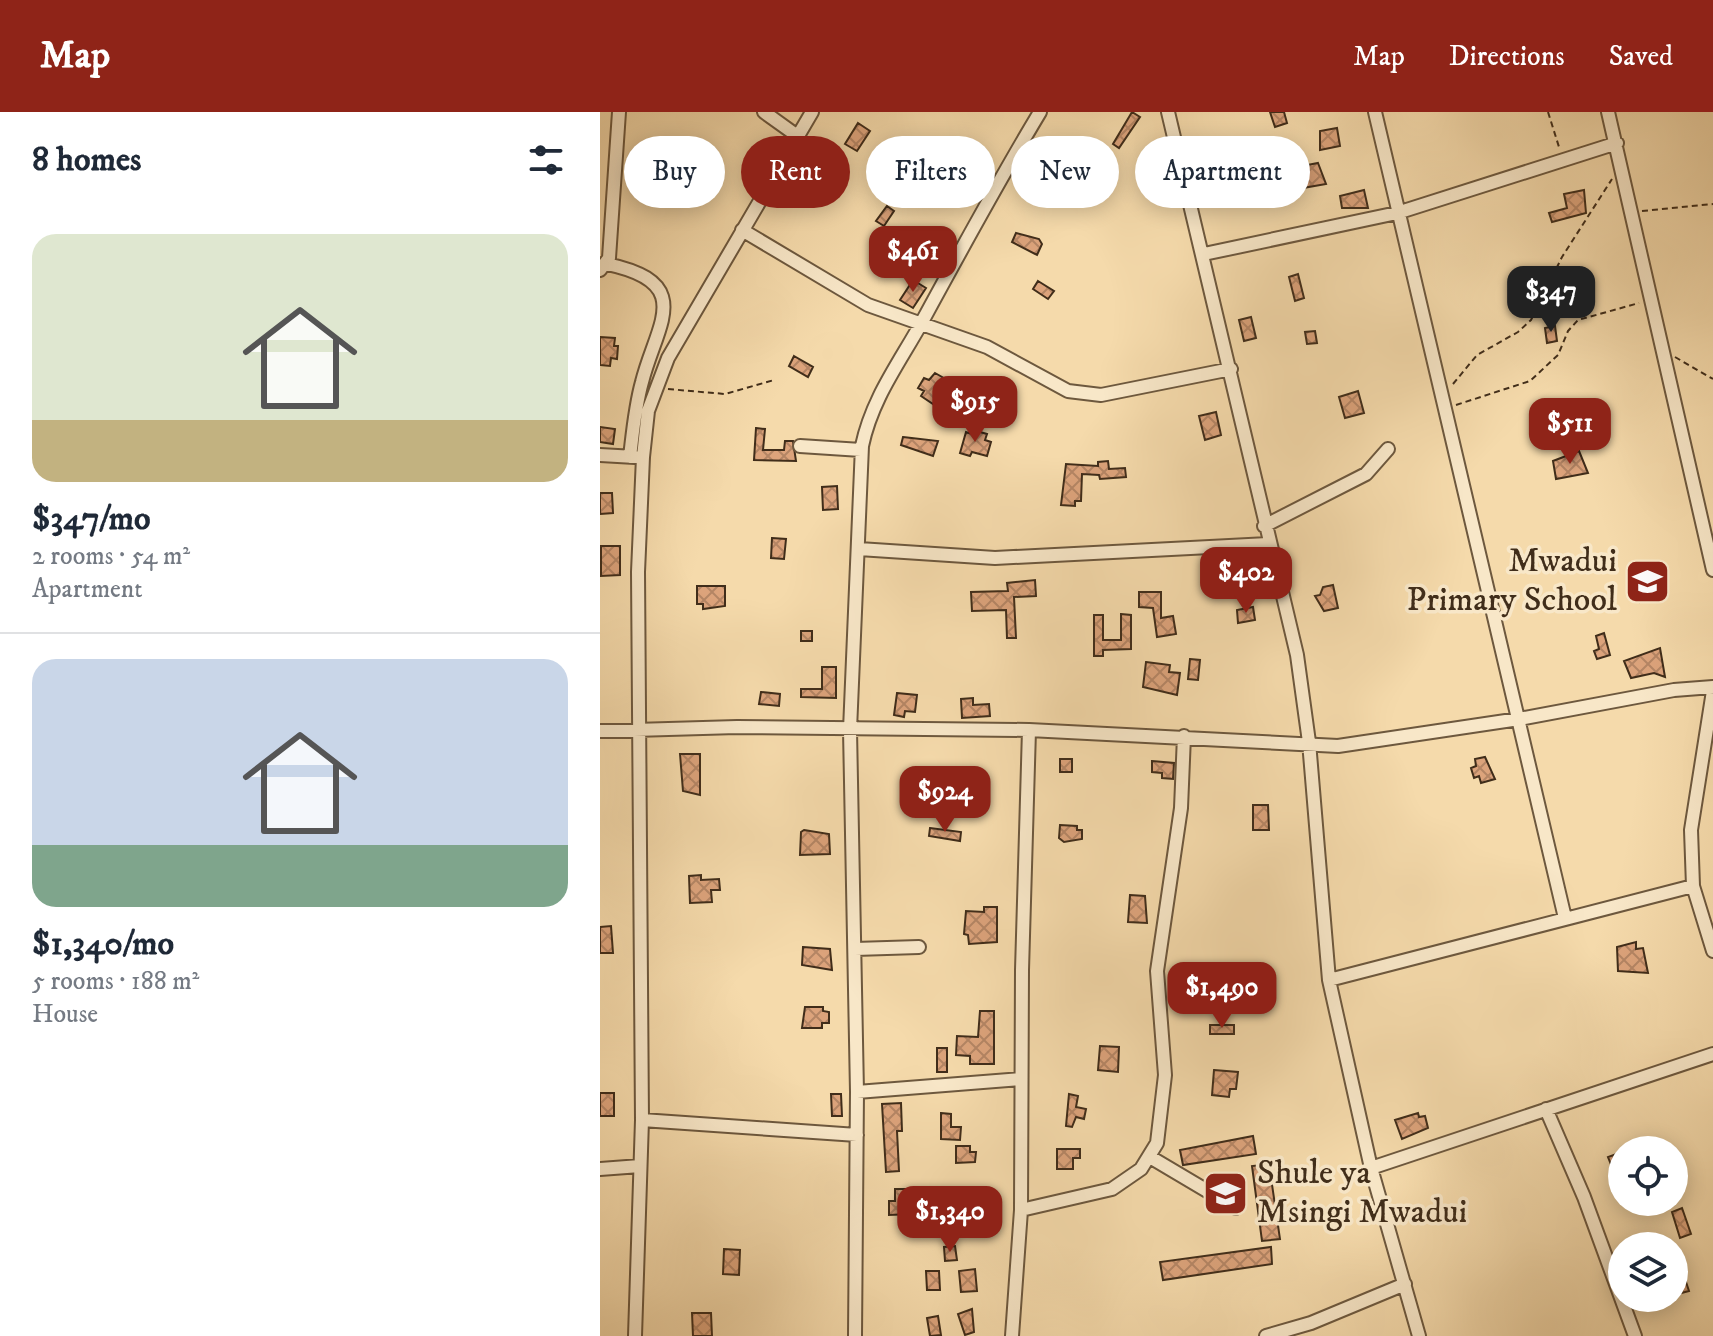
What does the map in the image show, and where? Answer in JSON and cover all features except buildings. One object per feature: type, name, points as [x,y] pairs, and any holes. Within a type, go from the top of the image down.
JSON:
[{"type":"street","points":[[619,112],[604,267],[631,271],[652,283],[662,297],[664,311],[661,334],[642,381],[636,457],[642,1120],[635,1336]]},
{"type":"street","points":[[764,112],[796,135]]},
{"type":"street","points":[[636,457],[654,389],[668,358],[812,112]]},
{"type":"street","points":[[855,1336],[857,1092],[850,730],[861,450],[873,405],[922,323],[977,216],[1040,112]]},
{"type":"street","points":[[1168,112],[1231,369],[1268,544],[1297,655],[1309,742],[1329,980],[1371,1168],[1419,1336]]},
{"type":"street","points":[[1375,112],[1397,213],[1448,409],[1472,529],[1565,918]]},
{"type":"street","points":[[1608,112],[1713,570]]},
{"type":"street","points":[[1204,254],[1397,213],[1617,143]]},
{"type":"street","points":[[742,230],[868,305],[987,347],[1061,387],[1086,394],[1132,391],[1231,369]]},
{"type":"street","points":[[800,446],[861,450]]},
{"type":"street","points":[[1264,526],[1366,474],[1388,449]]},
{"type":"street","points":[[600,455],[636,457]]},
{"type":"street","points":[[859,549],[995,558],[1268,544]]},
{"type":"street","points":[[600,731],[639,727],[1029,730],[1309,742],[1338,746],[1519,719],[1674,690],[1713,689],[1694,796],[1693,886],[1709,925],[1713,951]]},
{"type":"street","points":[[1014,1336],[1021,1210],[1029,730]]},
{"type":"street","points":[[1021,1210],[1112,1189],[1150,1157],[1157,1143],[1165,1075],[1157,971],[1181,808],[1184,736]]},
{"type":"street","points":[[1329,980],[1693,886]]},
{"type":"street","points":[[855,949],[919,947]]},
{"type":"street","points":[[1371,1168],[1713,1054]]},
{"type":"street","points":[[857,1092],[1021,1079]]},
{"type":"street","points":[[1546,1109],[1584,1197],[1635,1336]]},
{"type":"street","points":[[642,1120],[857,1135]]},
{"type":"street","points":[[1150,1157],[1236,1208]]},
{"type":"street","points":[[600,1169],[640,1166]]},
{"type":"street","points":[[1266,1336],[1298,1327],[1405,1284]]},
{"type":"path","points":[[1548,112],[1563,160]]},
{"type":"path","points":[[1443,393],[1477,355],[1518,332],[1531,320],[1562,257],[1590,217],[1620,163]]},
{"type":"path","points":[[1629,212],[1713,204]]},
{"type":"path","points":[[1448,409],[1530,381],[1556,358],[1568,331],[1578,320],[1649,300]]},
{"type":"path","points":[[1663,353],[1688,362],[1713,379]]},
{"type":"path","points":[[654,389],[725,394],[774,380]]},
{"type":"place","name":"Mwadui Primary School","points":[[1648,581]]},
{"type":"place","name":"Shule ya Msingi Mwadui","points":[[1226,1193]]}]
